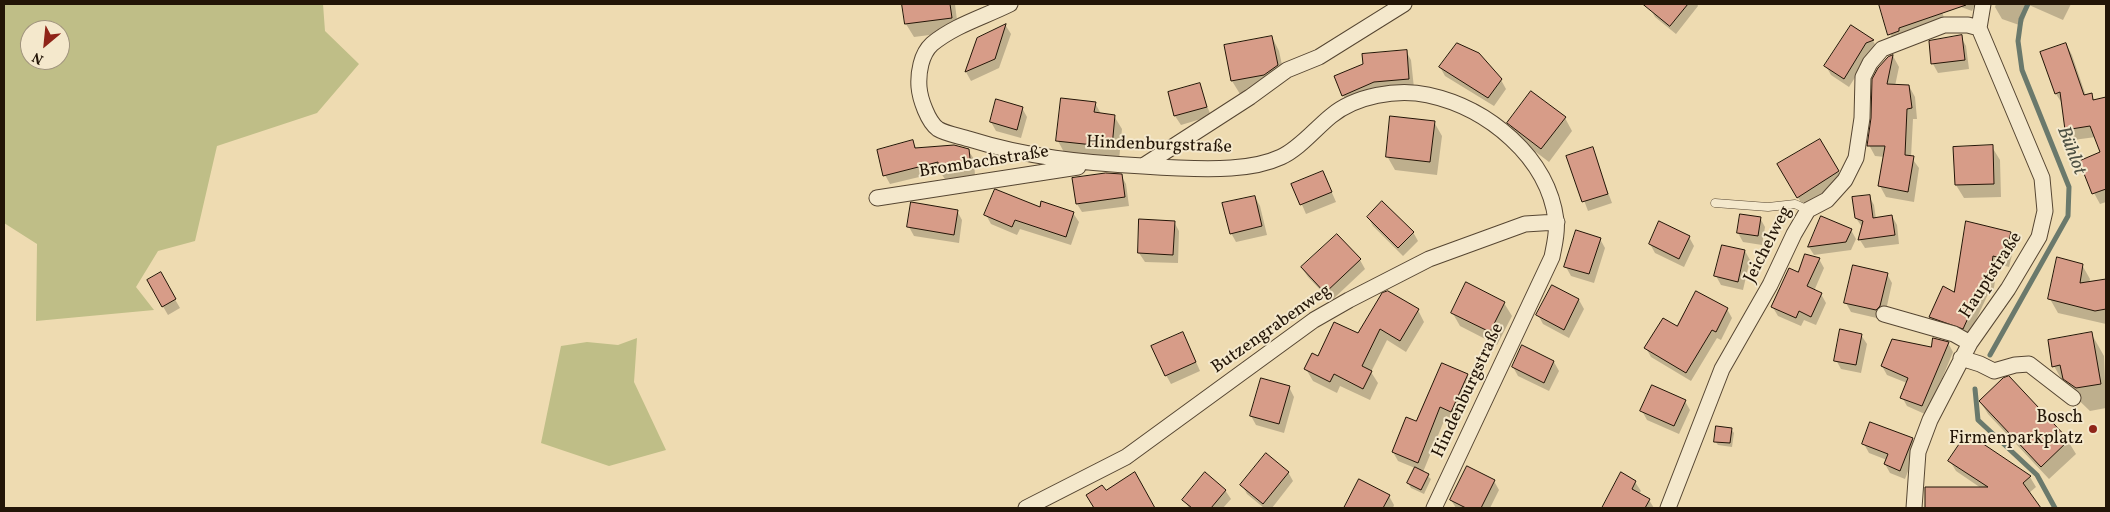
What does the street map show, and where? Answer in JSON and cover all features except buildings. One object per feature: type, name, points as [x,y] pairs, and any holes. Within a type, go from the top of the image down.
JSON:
[{"type":"street","name":"Hindenburgstraße","points":[[1010,4],[951,30],[930,46],[921,62],[919,89],[926,112],[938,129],[1031,155],[1097,164],[1232,168],[1268,162],[1283,157],[1334,114],[1352,105],[1382,94],[1426,94],[1460,105],[1519,145],[1536,166],[1548,187],[1557,222],[1552,257],[1434,508]]},
{"type":"street","points":[[1143,166],[1250,97],[1287,70],[1319,57],[1404,4]]},
{"type":"street","points":[[1979,28],[1983,4]]},
{"type":"street","name":"Jeichelweg","points":[[1668,508],[1722,369],[1770,285],[1808,210],[1827,200],[1846,180],[1856,158],[1862,118],[1863,77],[1870,62],[1882,49],[1944,25],[1968,24],[1979,28]]},
{"type":"street","name":"Hauptstraße","points":[[1914,508],[1918,452],[1930,420],[1961,358],[2008,289],[2039,237],[2046,211],[2042,178],[1979,28]]},
{"type":"street","name":"Brombachstraße","points":[[877,198],[1097,164]]},
{"type":"street","name":"Butzengrabenweg","points":[[1026,508],[1126,457],[1314,320],[1348,300],[1429,259],[1525,224],[1557,222]]},
{"type":"street","points":[[1884,314],[1954,334],[1970,343]]},
{"type":"street","points":[[1961,358],[1994,371],[2015,365],[2029,364],[2072,398]]},
{"type":"lane","points":[[1715,203],[1768,206],[1795,204],[1808,210]]},
{"type":"shaded area","points":[[4,4],[323,4],[325,31],[359,64],[317,113],[217,146],[195,241],[158,251],[136,287],[154,310],[36,321],[37,244],[4,223]]},
{"type":"shaded area","points":[[637,338],[634,382],[666,450],[609,466],[541,443],[561,346],[587,342],[618,345]]},
{"type":"waterway","name":"Bühlot","points":[[1990,355],[2068,216],[2069,187],[2022,70],[2018,41],[2021,19],[2028,4]]},
{"type":"waterway","name":"Bühlot","points":[[1975,389],[1978,420],[2037,475],[2055,508]]},
{"type":"place","name":"Bosch Firmenparkplatz","points":[[2093,429]]}]
